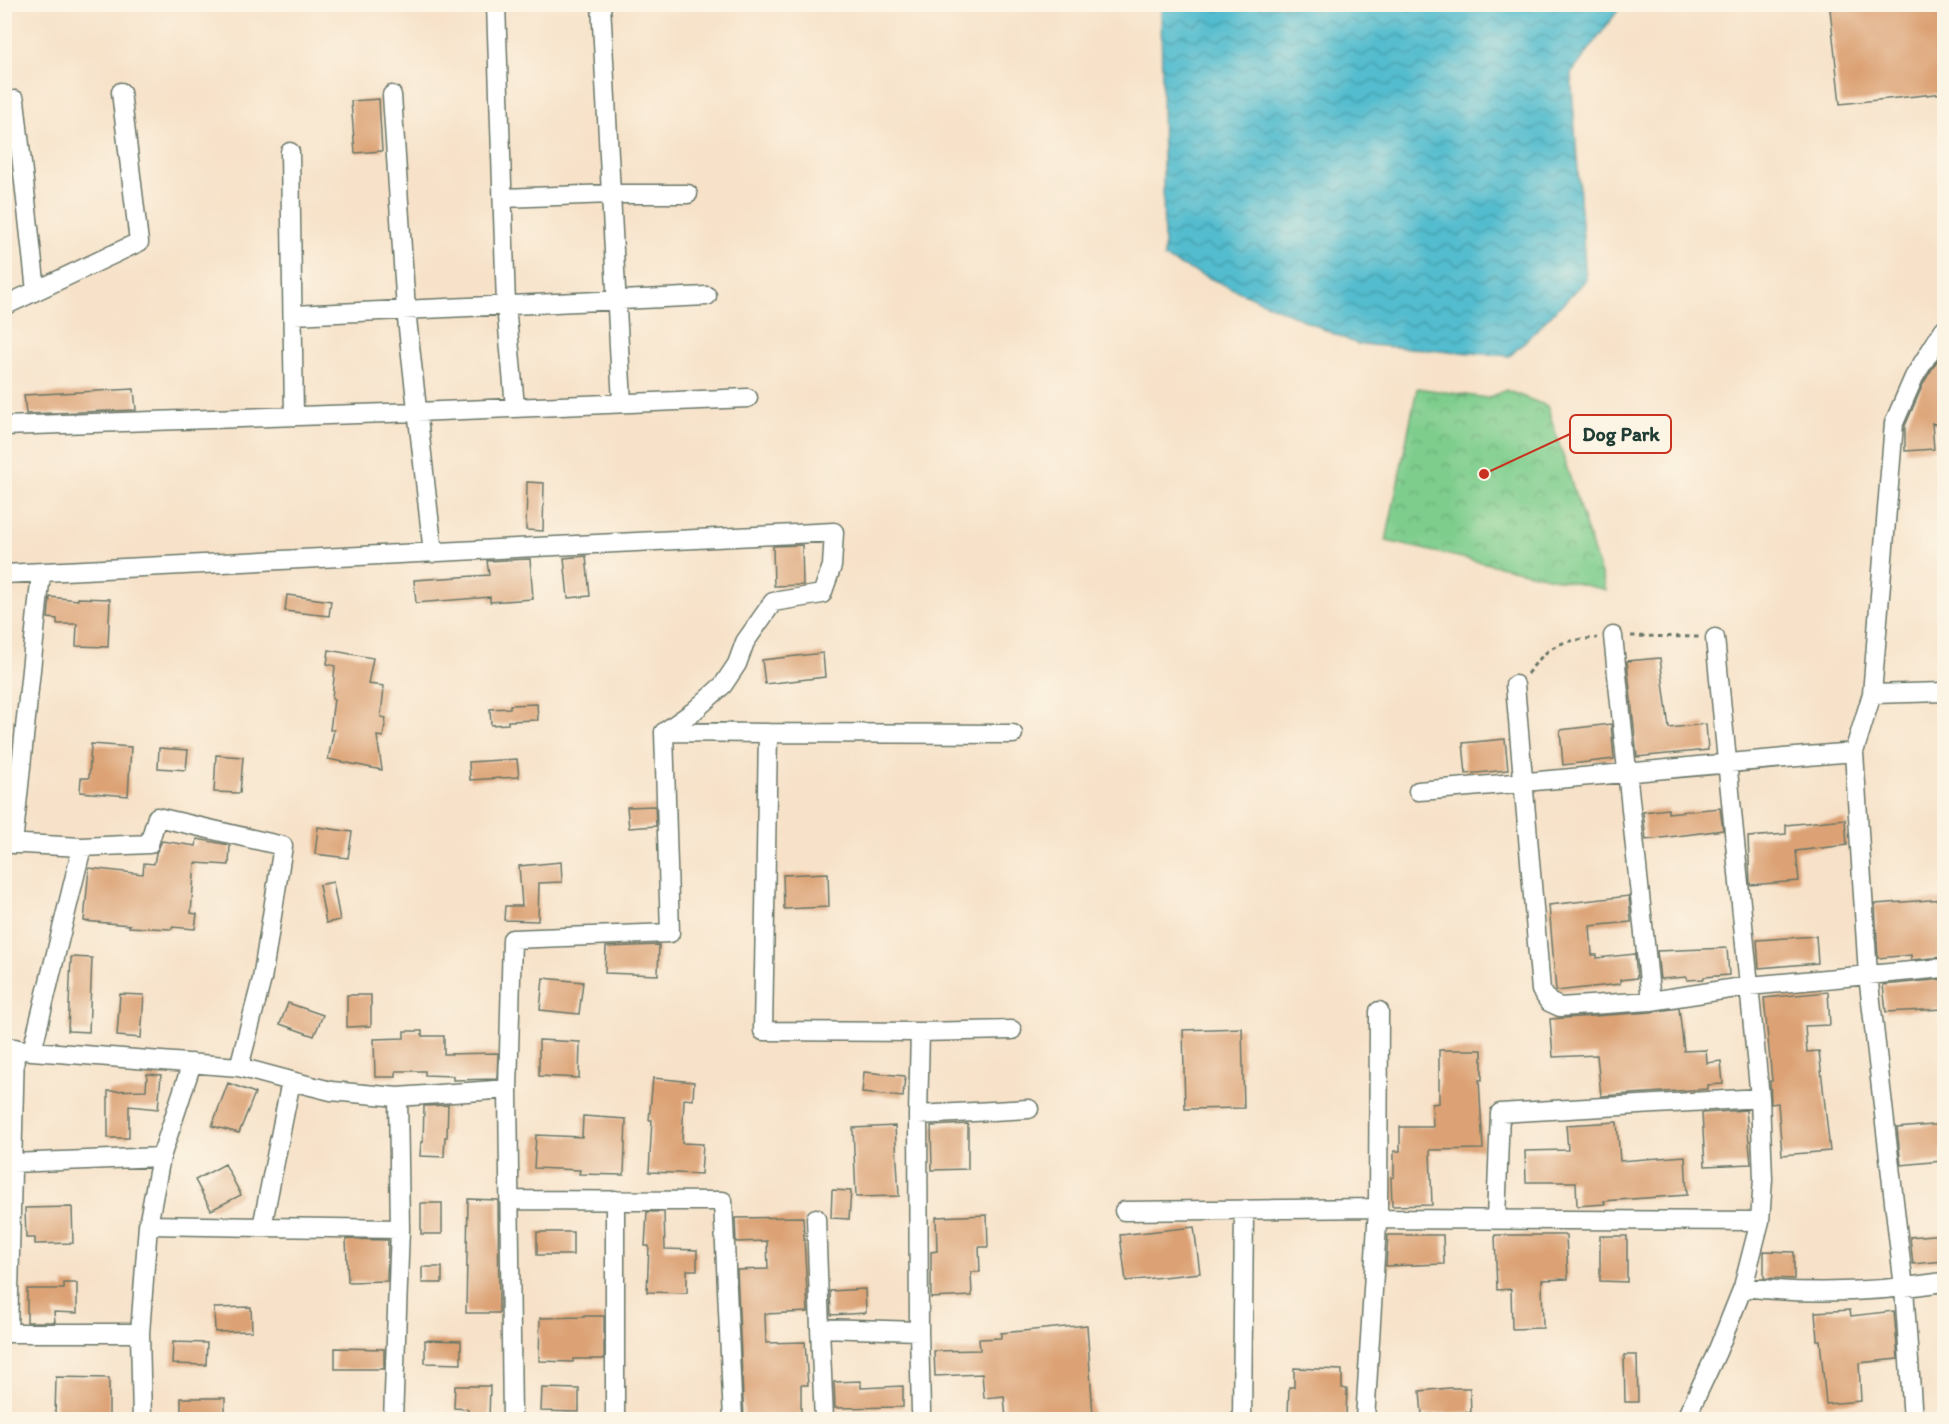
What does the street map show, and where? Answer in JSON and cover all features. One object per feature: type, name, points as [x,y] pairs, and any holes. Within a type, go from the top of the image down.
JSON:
[{"type":"street","points":[[496,4],[506,305],[515,407]]},
{"type":"street","points":[[601,4],[622,403]]},
{"type":"street","points":[[4,306],[139,242],[121,92]]},
{"type":"street","points":[[392,95],[406,310],[433,553]]},
{"type":"street","points":[[15,100],[36,291]]},
{"type":"street","points":[[290,152],[294,416]]},
{"type":"street","points":[[503,198],[688,194]]},
{"type":"street","points":[[293,315],[707,296]]},
{"type":"street","points":[[1913,1419],[1904,1288],[1868,975],[1854,752],[1872,694],[1894,423],[1914,377],[1944,329]]},
{"type":"street","points":[[4,426],[748,398]]},
{"type":"street","points":[[4,574],[834,532],[832,566],[822,594],[773,602],[745,642],[737,663],[723,685],[694,711],[664,732]]},
{"type":"street","points":[[41,573],[9,844],[82,847],[149,844],[157,816],[283,846],[262,979],[239,1067]]},
{"type":"street","points":[[1613,636],[1651,1001]]},
{"type":"street","points":[[1684,1419],[1717,1352],[1743,1287],[1760,1221],[1763,1179],[1760,1098],[1729,762],[1715,638]]},
{"type":"street","points":[[1515,685],[1541,990],[1549,1002],[1560,1007],[1651,1001],[1749,986],[1944,968]]},
{"type":"street","points":[[1872,694],[1944,692]]},
{"type":"street","points":[[664,732],[1013,734]]},
{"type":"street","points":[[512,1419],[508,1089],[512,939],[670,933],[664,732]]},
{"type":"street","points":[[768,733],[763,1031],[1012,1030]]},
{"type":"street","points":[[1418,791],[1854,752]]},
{"type":"street","points":[[82,847],[17,1049],[10,1152],[6,1333],[140,1333]]},
{"type":"street","points":[[1365,1419],[1378,1214],[1379,1011]]},
{"type":"street","points":[[920,1032],[918,1115],[921,1411]]},
{"type":"street","points":[[17,1049],[239,1067],[331,1091],[398,1097],[508,1089]]},
{"type":"street","points":[[142,1419],[140,1333],[148,1225],[161,1157],[192,1063]]},
{"type":"street","points":[[262,1227],[291,1081]]},
{"type":"street","points":[[393,1419],[400,1229],[398,1097]]},
{"type":"street","points":[[1496,1219],[1500,1113],[1760,1098]]},
{"type":"street","points":[[918,1115],[1029,1109]]},
{"type":"street","points":[[10,1152],[161,1157]]},
{"type":"street","points":[[510,1200],[723,1201],[733,1419]]},
{"type":"street","points":[[615,1200],[615,1419]]},
{"type":"street","points":[[1124,1211],[1244,1210],[1496,1219],[1760,1221]]},
{"type":"street","points":[[1242,1419],[1244,1210]]},
{"type":"street","points":[[816,1218],[824,1419]]},
{"type":"street","points":[[148,1225],[400,1229]]},
{"type":"street","points":[[1743,1287],[1820,1292],[1904,1288],[1944,1282]]},
{"type":"street","points":[[820,1328],[919,1331]]},
{"type":"green space","points":[[1417,388],[1487,398],[1506,390],[1547,406],[1606,590],[1386,541]]},
{"type":"water","points":[[1161,5],[1622,5],[1571,74],[1586,280],[1510,356],[1357,344],[1164,258]]},
{"type":"building","points":[[1870,4],[1944,4],[1944,93],[1840,104],[1830,9]]},
{"type":"building","points":[[379,99],[382,151],[355,153],[351,101]]},
{"type":"building","points":[[1944,349],[1944,428],[1932,423],[1934,449],[1905,451],[1905,426],[1924,382]]},
{"type":"building","points":[[134,389],[136,410],[26,414],[24,395]]},
{"type":"building","points":[[527,482],[544,483],[543,531],[526,530]]},
{"type":"building","points":[[802,545],[803,585],[774,586],[773,546]]},
{"type":"building","points":[[586,556],[590,596],[568,598],[564,558]]},
{"type":"building","points":[[530,559],[533,599],[490,602],[490,597],[416,603],[414,580],[489,575],[487,561]]},
{"type":"building","points":[[287,595],[331,601],[329,616],[285,611]]},
{"type":"building","points":[[50,597],[78,600],[78,598],[110,599],[108,647],[76,646],[77,624],[57,624],[57,619],[48,618]]},
{"type":"building","points":[[329,650],[373,658],[368,684],[384,686],[381,717],[386,718],[383,737],[377,736],[382,770],[328,759],[334,730],[330,730],[335,666],[327,664]]},
{"type":"building","points":[[823,653],[825,677],[765,684],[762,660]]},
{"type":"building","points":[[1660,658],[1669,728],[1706,724],[1708,750],[1637,757],[1627,661]]},
{"type":"building","points":[[537,704],[538,720],[508,721],[508,724],[491,725],[490,709],[510,708],[510,705]]},
{"type":"building","points":[[1611,724],[1614,759],[1563,765],[1560,730]]},
{"type":"building","points":[[1505,739],[1508,770],[1466,774],[1463,743]]},
{"type":"building","points":[[91,744],[131,747],[128,796],[80,792],[81,778],[89,778]]},
{"type":"building","points":[[159,748],[188,750],[186,770],[158,768]]},
{"type":"building","points":[[216,755],[243,757],[240,793],[214,792]]},
{"type":"building","points":[[517,759],[519,777],[470,780],[469,762]]},
{"type":"building","points":[[655,806],[656,826],[629,828],[627,807]]},
{"type":"building","points":[[1720,808],[1723,830],[1646,840],[1643,812],[1668,809],[1668,813]]},
{"type":"building","points":[[1845,819],[1847,845],[1796,851],[1799,881],[1750,885],[1748,837],[1786,834],[1786,825]]},
{"type":"building","points":[[318,827],[352,832],[348,858],[315,854]]},
{"type":"building","points":[[197,839],[230,845],[229,865],[195,863],[191,913],[197,914],[195,929],[129,927],[130,925],[84,921],[89,868],[143,874],[144,863],[154,864],[162,841],[196,846]]},
{"type":"building","points":[[561,862],[562,882],[539,883],[538,921],[504,920],[505,906],[522,906],[519,866]]},
{"type":"building","points":[[828,873],[829,907],[784,909],[783,875]]},
{"type":"building","points":[[333,882],[340,920],[326,923],[319,885]]},
{"type":"building","points":[[1629,896],[1631,922],[1590,926],[1592,955],[1597,955],[1597,958],[1635,954],[1637,978],[1620,980],[1620,984],[1556,991],[1549,905]]},
{"type":"building","points":[[1944,899],[1944,957],[1911,960],[1911,955],[1878,958],[1875,904]]},
{"type":"building","points":[[1816,936],[1818,963],[1759,968],[1757,940]]},
{"type":"building","points":[[659,945],[658,975],[605,973],[606,947]]},
{"type":"building","points":[[1727,948],[1729,975],[1687,980],[1687,977],[1660,979],[1657,951]]},
{"type":"building","points":[[71,957],[92,958],[89,1032],[68,1031]]},
{"type":"building","points":[[543,978],[583,982],[579,1014],[540,1010]]},
{"type":"building","points":[[1944,979],[1944,1009],[1886,1012],[1883,985]]},
{"type":"building","points":[[1828,992],[1830,1025],[1805,1026],[1807,1052],[1819,1051],[1830,1151],[1782,1155],[1778,1103],[1771,1104],[1770,1081],[1772,1081],[1764,998]]},
{"type":"building","points":[[120,994],[144,995],[141,1038],[117,1036]]},
{"type":"building","points":[[347,995],[371,995],[371,1026],[347,1027]]},
{"type":"building","points":[[288,1003],[323,1015],[314,1036],[280,1024]]},
{"type":"building","points":[[1679,1008],[1684,1051],[1706,1050],[1707,1063],[1721,1061],[1723,1084],[1708,1085],[1708,1089],[1601,1096],[1597,1055],[1553,1057],[1550,1019]]},
{"type":"building","points":[[1242,1028],[1244,1108],[1185,1109],[1183,1030]]},
{"type":"building","points":[[404,1031],[422,1031],[422,1036],[444,1036],[444,1054],[498,1053],[497,1079],[453,1080],[453,1076],[425,1075],[425,1071],[396,1071],[396,1077],[375,1077],[374,1039],[404,1038]]},
{"type":"building","points":[[539,1040],[580,1042],[579,1078],[539,1076]]},
{"type":"building","points":[[1439,1050],[1482,1050],[1482,1080],[1479,1080],[1483,1149],[1430,1150],[1432,1205],[1392,1206],[1391,1177],[1394,1177],[1394,1151],[1400,1151],[1400,1127],[1433,1127],[1432,1104],[1439,1103]]},
{"type":"building","points":[[864,1072],[905,1076],[903,1097],[862,1093]]},
{"type":"building","points":[[147,1074],[161,1075],[158,1109],[129,1106],[129,1138],[108,1138],[108,1091],[146,1090]]},
{"type":"building","points":[[653,1078],[694,1082],[693,1100],[684,1099],[682,1143],[703,1144],[701,1174],[649,1172],[652,1120],[649,1120]]},
{"type":"building","points":[[228,1083],[255,1093],[239,1133],[212,1126]]},
{"type":"building","points":[[448,1105],[444,1157],[420,1156],[421,1142],[423,1142],[424,1106]]},
{"type":"building","points":[[1746,1110],[1751,1164],[1705,1166],[1702,1113]]},
{"type":"building","points":[[583,1116],[626,1119],[624,1175],[579,1174],[580,1170],[534,1168],[536,1135],[582,1137]]},
{"type":"building","points":[[1617,1122],[1620,1161],[1685,1156],[1687,1195],[1604,1201],[1605,1204],[1577,1206],[1576,1182],[1526,1182],[1525,1151],[1568,1150],[1566,1125]]},
{"type":"building","points":[[968,1124],[968,1169],[932,1170],[931,1126]]},
{"type":"building","points":[[1944,1124],[1942,1161],[1901,1165],[1897,1128]]},
{"type":"building","points":[[895,1126],[899,1196],[856,1197],[853,1128]]},
{"type":"building","points":[[225,1164],[241,1195],[211,1210],[195,1180]]},
{"type":"building","points":[[832,1190],[851,1191],[849,1219],[831,1218]]},
{"type":"building","points":[[468,1199],[498,1200],[499,1313],[466,1313]]},
{"type":"building","points":[[421,1203],[442,1203],[442,1234],[421,1234]]},
{"type":"building","points":[[72,1207],[73,1243],[35,1244],[35,1238],[26,1238],[25,1208]]},
{"type":"building","points":[[647,1212],[664,1212],[665,1249],[697,1250],[697,1270],[687,1270],[687,1293],[647,1292],[649,1246],[645,1246]]},
{"type":"building","points":[[987,1215],[988,1247],[979,1247],[980,1272],[971,1272],[972,1296],[931,1298],[931,1252],[937,1251],[936,1217]]},
{"type":"building","points":[[803,1217],[808,1312],[765,1314],[766,1343],[805,1342],[808,1385],[801,1385],[801,1419],[744,1419],[737,1270],[768,1269],[767,1241],[736,1242],[735,1218]]},
{"type":"building","points":[[1194,1227],[1200,1273],[1126,1281],[1120,1235]]},
{"type":"building","points":[[537,1232],[573,1232],[573,1255],[537,1255]]},
{"type":"building","points":[[1944,1234],[1944,1261],[1913,1264],[1910,1237]]},
{"type":"building","points":[[1388,1235],[1443,1235],[1444,1264],[1386,1266]]},
{"type":"building","points":[[1495,1235],[1566,1235],[1568,1279],[1542,1280],[1543,1328],[1512,1329],[1511,1289],[1497,1290]]},
{"type":"building","points":[[1600,1236],[1627,1236],[1627,1282],[1600,1281]]},
{"type":"building","points":[[346,1239],[388,1240],[387,1281],[348,1282]]},
{"type":"building","points":[[1764,1251],[1794,1252],[1794,1279],[1764,1278]]},
{"type":"building","points":[[422,1267],[442,1267],[442,1283],[422,1283]]},
{"type":"building","points":[[64,1283],[77,1283],[77,1313],[54,1312],[55,1322],[27,1322],[27,1289],[64,1289]]},
{"type":"building","points":[[865,1289],[866,1313],[831,1315],[830,1291]]},
{"type":"building","points":[[251,1307],[252,1331],[215,1332],[214,1308]]},
{"type":"building","points":[[1850,1310],[1851,1316],[1894,1311],[1898,1359],[1859,1363],[1861,1401],[1826,1404],[1815,1312]]},
{"type":"building","points":[[604,1316],[604,1359],[573,1359],[573,1362],[539,1361],[540,1318]]},
{"type":"building","points":[[1087,1325],[1093,1416],[1006,1419],[1004,1396],[984,1398],[982,1374],[935,1376],[934,1351],[980,1350],[979,1339],[1001,1338],[1001,1333]]},
{"type":"building","points":[[425,1340],[461,1341],[461,1364],[425,1363]]},
{"type":"building","points":[[173,1342],[207,1343],[206,1365],[172,1364]]},
{"type":"building","points":[[335,1348],[384,1349],[384,1369],[335,1369]]},
{"type":"building","points":[[1624,1355],[1637,1355],[1638,1402],[1625,1402]]},
{"type":"building","points":[[1294,1368],[1342,1370],[1342,1388],[1347,1389],[1346,1417],[1288,1416],[1289,1387],[1294,1387]]},
{"type":"building","points":[[56,1377],[109,1378],[109,1418],[55,1417]]},
{"type":"building","points":[[861,1381],[861,1388],[903,1386],[903,1407],[835,1408],[834,1382]]},
{"type":"building","points":[[455,1386],[490,1386],[489,1419],[468,1419],[468,1409],[454,1408]]},
{"type":"building","points":[[542,1388],[579,1389],[579,1412],[541,1411]]},
{"type":"building","points":[[1470,1388],[1471,1412],[1422,1415],[1420,1391]]},
{"type":"building","points":[[181,1398],[225,1398],[225,1419],[181,1419]]},
{"type":"place","name":"Dog Park","points":[[1484,474]]}]
